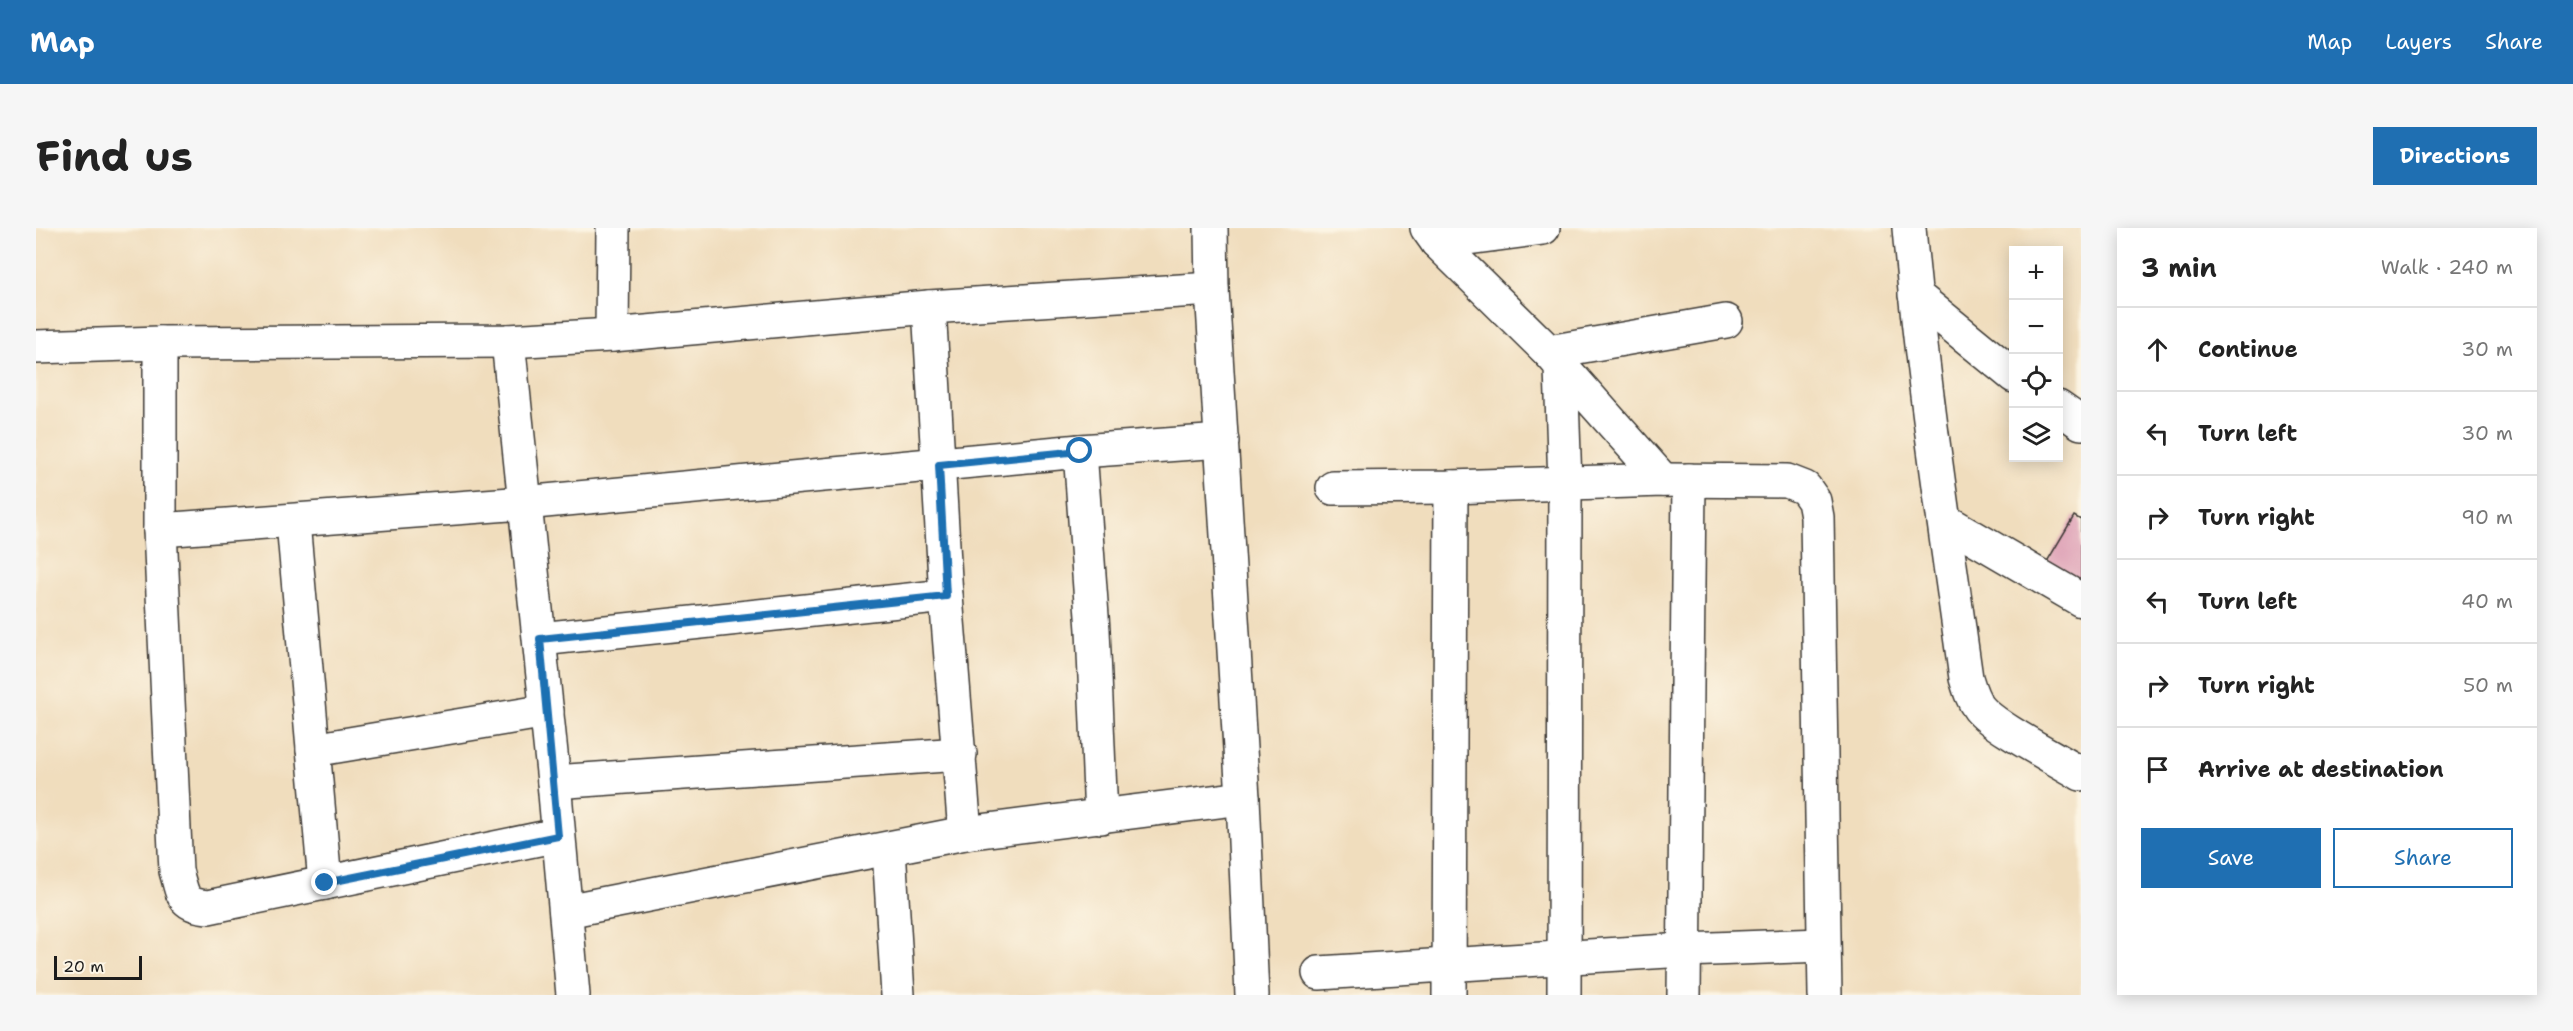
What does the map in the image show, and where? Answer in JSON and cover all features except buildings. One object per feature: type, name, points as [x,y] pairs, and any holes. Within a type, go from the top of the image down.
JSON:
[{"type":"street","points":[[612,334],[613,228]]},
{"type":"street","points":[[1211,228],[1212,289],[1243,798],[1252,995]]},
{"type":"street","points":[[1432,235],[1543,228]]},
{"type":"street","points":[[1909,228],[1915,295],[1966,678],[1978,708],[1992,720],[2081,774]]},
{"type":"street","points":[[1432,235],[1676,480],[1684,995]]},
{"type":"street","points":[[36,347],[160,343],[508,341],[929,307],[1212,289]]},
{"type":"street","points":[[1915,295],[2009,373]]},
{"type":"street","points":[[929,307],[946,596],[965,834]]},
{"type":"street","points":[[1555,360],[1726,321]]},
{"type":"street","points":[[508,341],[540,639],[573,995]]},
{"type":"street","points":[[160,343],[160,530],[176,871],[185,898],[193,906],[208,906],[558,836]]},
{"type":"street","points":[[1555,360],[1565,484],[1564,995]]},
{"type":"street","points":[[2059,408],[2081,423]]},
{"type":"street","points":[[160,530],[524,503],[1080,451],[1222,441]]},
{"type":"street","points":[[1080,451],[1093,630],[1101,817]]},
{"type":"street","points":[[1333,488],[1676,480],[1787,481],[1805,488],[1814,501],[1817,517],[1823,945],[1826,995]]},
{"type":"street","points":[[1449,980],[1451,487]]},
{"type":"street","points":[[1944,520],[2081,600]]},
{"type":"street","points":[[292,522],[325,883]]},
{"type":"street","points":[[540,639],[946,596]]},
{"type":"street","points":[[313,750],[547,711]]},
{"type":"street","points":[[554,782],[960,754]]},
{"type":"street","points":[[566,911],[965,834],[1243,798]]},
{"type":"street","points":[[889,849],[898,995]]},
{"type":"street","points":[[1319,973],[1449,980],[1564,957],[1823,945]]},
{"type":"route","points":[[325,883],[558,836],[540,639],[946,596],[939,465],[1080,451]]}]
